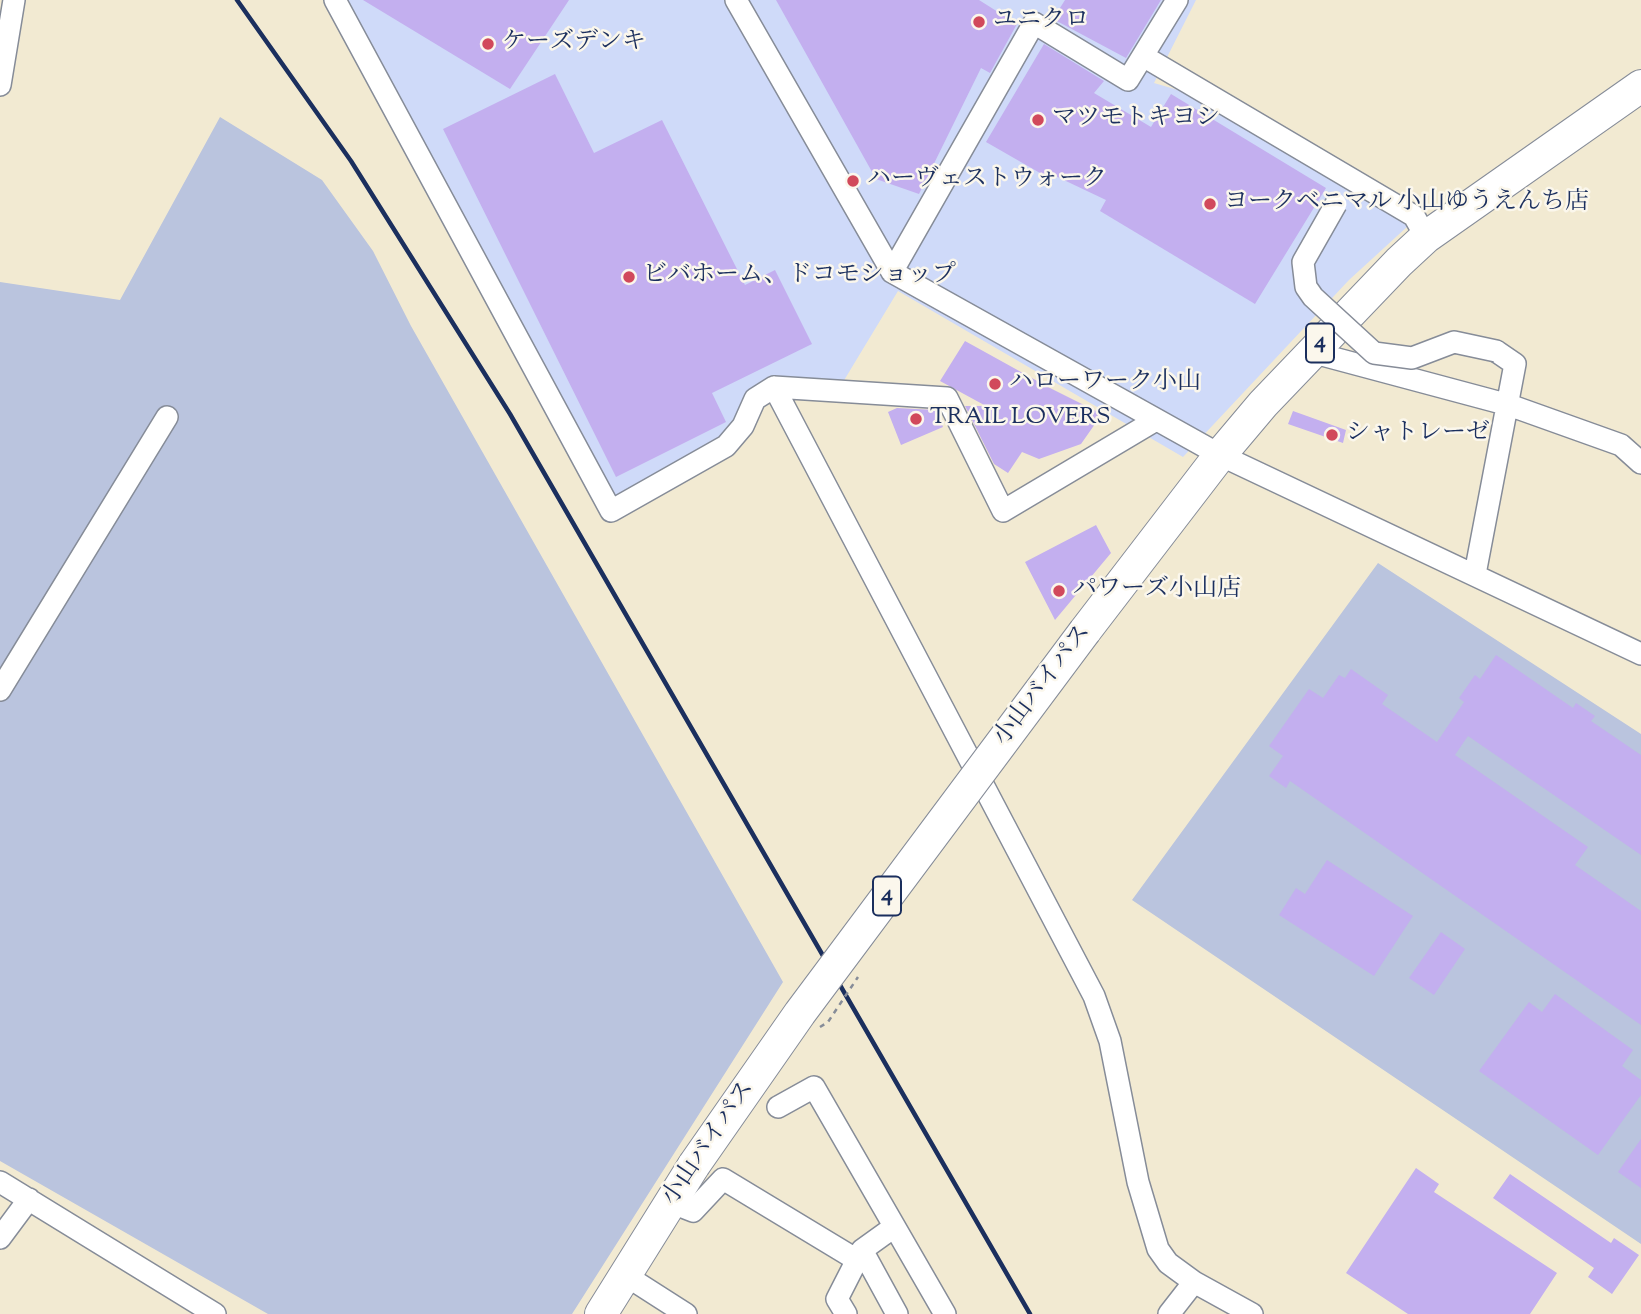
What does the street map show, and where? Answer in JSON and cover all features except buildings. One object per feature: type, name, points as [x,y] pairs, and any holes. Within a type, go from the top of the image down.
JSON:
[{"type":"highway","name":"小山バイパス","points":[[601,1314],[694,1165],[800,1013],[1220,455],[1311,352],[1426,237],[1641,86]]},
{"type":"street","points":[[335,0],[611,511],[726,446],[743,426],[755,399],[760,393],[774,387],[947,398],[1003,511],[1156,420]]},
{"type":"street","points":[[736,0],[892,272],[1220,455],[1641,654]]},
{"type":"street","points":[[892,272],[1034,23],[1128,79],[1177,0]]},
{"type":"street","points":[[0,85],[13,8]]},
{"type":"street","points":[[1143,56],[1414,216],[1426,237]]},
{"type":"street","points":[[1350,179],[1303,262],[1306,287],[1313,298],[1374,353],[1412,358],[1454,342],[1496,351],[1515,364],[1475,574]]},
{"type":"street","points":[[1311,352],[1509,405],[1621,445],[1641,463]]},
{"type":"street","points":[[774,387],[1094,996],[1113,1053],[1149,1229],[1158,1249],[1168,1263],[1194,1283],[1252,1314]]},
{"type":"street","points":[[0,690],[167,418]]},
{"type":"street","points":[[778,1107],[814,1087],[945,1314]]},
{"type":"street","points":[[670,1202],[693,1211],[723,1179],[859,1255],[897,1314]]},
{"type":"street","points":[[0,1182],[215,1314]]},
{"type":"street","points":[[0,1238],[29,1199]]},
{"type":"street","points":[[846,1314],[837,1299],[859,1255],[894,1227]]},
{"type":"street","points":[[625,1275],[686,1314]]},
{"type":"street","points":[[1169,1314],[1194,1283]]},
{"type":"shaded area","points":[[342,0],[1196,0],[1154,83],[1202,97],[1398,215],[1408,226],[1349,280],[1183,457],[898,291],[843,382],[797,379],[726,436],[623,498],[613,498]]},
{"type":"shaded area","points":[[220,117],[322,180],[373,251],[411,326],[783,982],[572,1314],[268,1314],[0,1161],[0,282],[120,300]]},
{"type":"shaded area","points":[[1378,563],[1641,734],[1641,1244],[1132,900]]},
{"type":"railway","points":[[237,0],[351,161],[510,414],[1030,1314]]},
{"type":"place","name":"ユニクロ","points":[[979,22]]},
{"type":"place","name":"ケーズデンキ","points":[[488,44]]},
{"type":"place","name":"マツモトキヨシ","points":[[1038,120]]},
{"type":"place","name":"ハーヴェストウォーク","points":[[853,181]]},
{"type":"place","name":"ヨークベニマル 小山ゆうえんち店","points":[[1210,204]]},
{"type":"place","name":"ビバホーム、ドコモショップ","points":[[629,277]]},
{"type":"place","name":"ハローワーク小山","points":[[995,384]]},
{"type":"place","name":"TRAIL LOVERS","points":[[916,419]]},
{"type":"place","name":"シャトレーゼ","points":[[1332,435]]},
{"type":"place","name":"パワーズ小山店","points":[[1059,591]]}]
